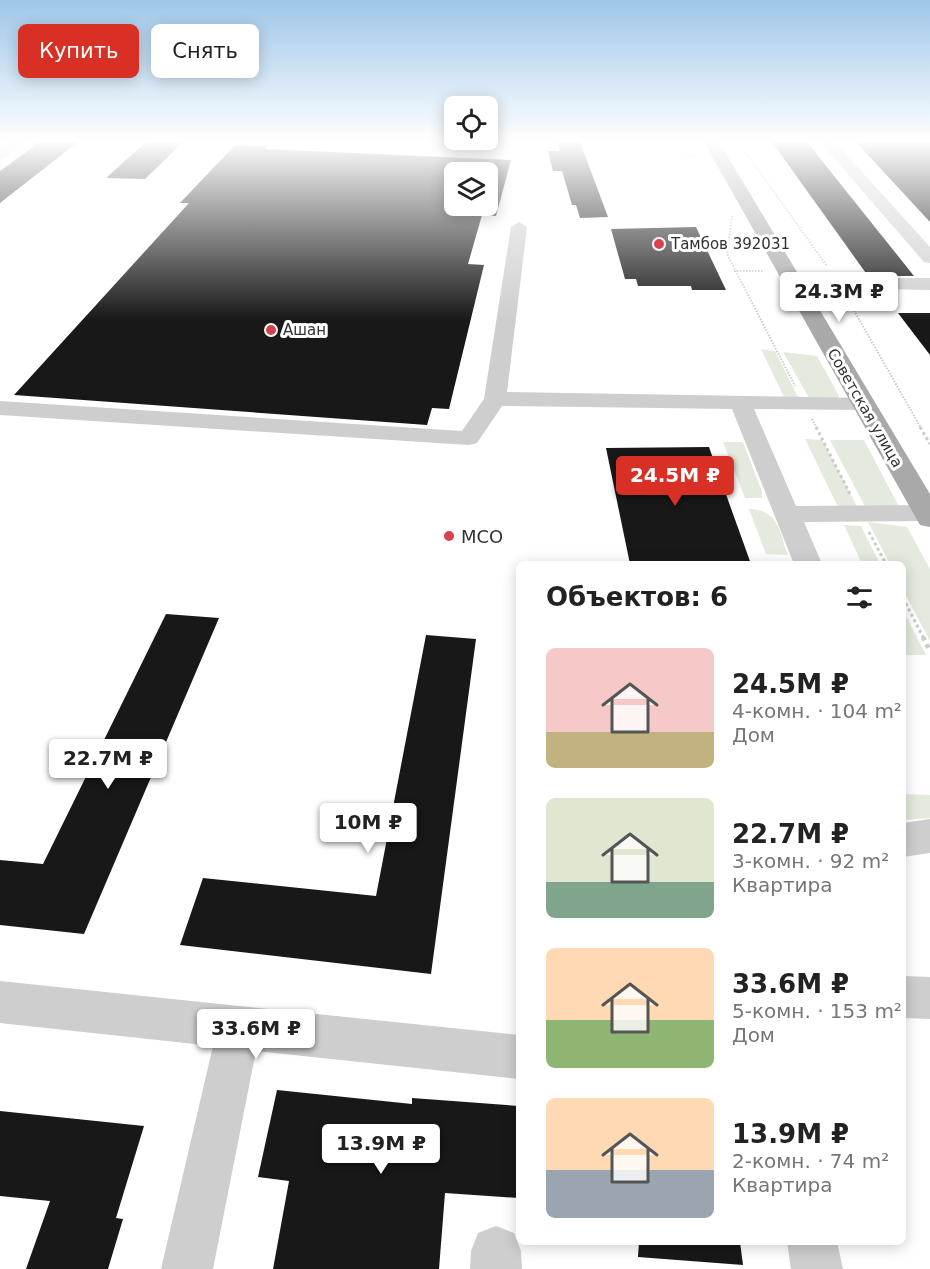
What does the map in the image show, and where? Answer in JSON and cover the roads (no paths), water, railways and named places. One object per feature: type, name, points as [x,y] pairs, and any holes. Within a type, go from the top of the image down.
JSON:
[{"type":"main road","name":"Советская улица","points":[[739,201],[792,283],[929,516]]},
{"type":"street","points":[[880,201],[930,258]]},
{"type":"street","points":[[0,408],[470,438],[495,399],[519,228]]},
{"type":"street","points":[[792,283],[930,284]]},
{"type":"street","points":[[495,399],[862,404]]},
{"type":"street","points":[[740,402],[807,561]]},
{"type":"street","points":[[786,514],[929,516]]},
{"type":"street","points":[[906,840],[930,836]]},
{"type":"street","points":[[906,996],[930,998]]},
{"type":"street","points":[[0,1002],[516,1057]]},
{"type":"street","points":[[187,1269],[239,1027]]},
{"type":"street","points":[[813,1245],[817,1269]]},
{"type":"place","name":"Тамбов 392031","points":[[659,244]]},
{"type":"place","name":"Ашан","points":[[271,330]]},
{"type":"place","name":"МСО","points":[[449,536]]}]
